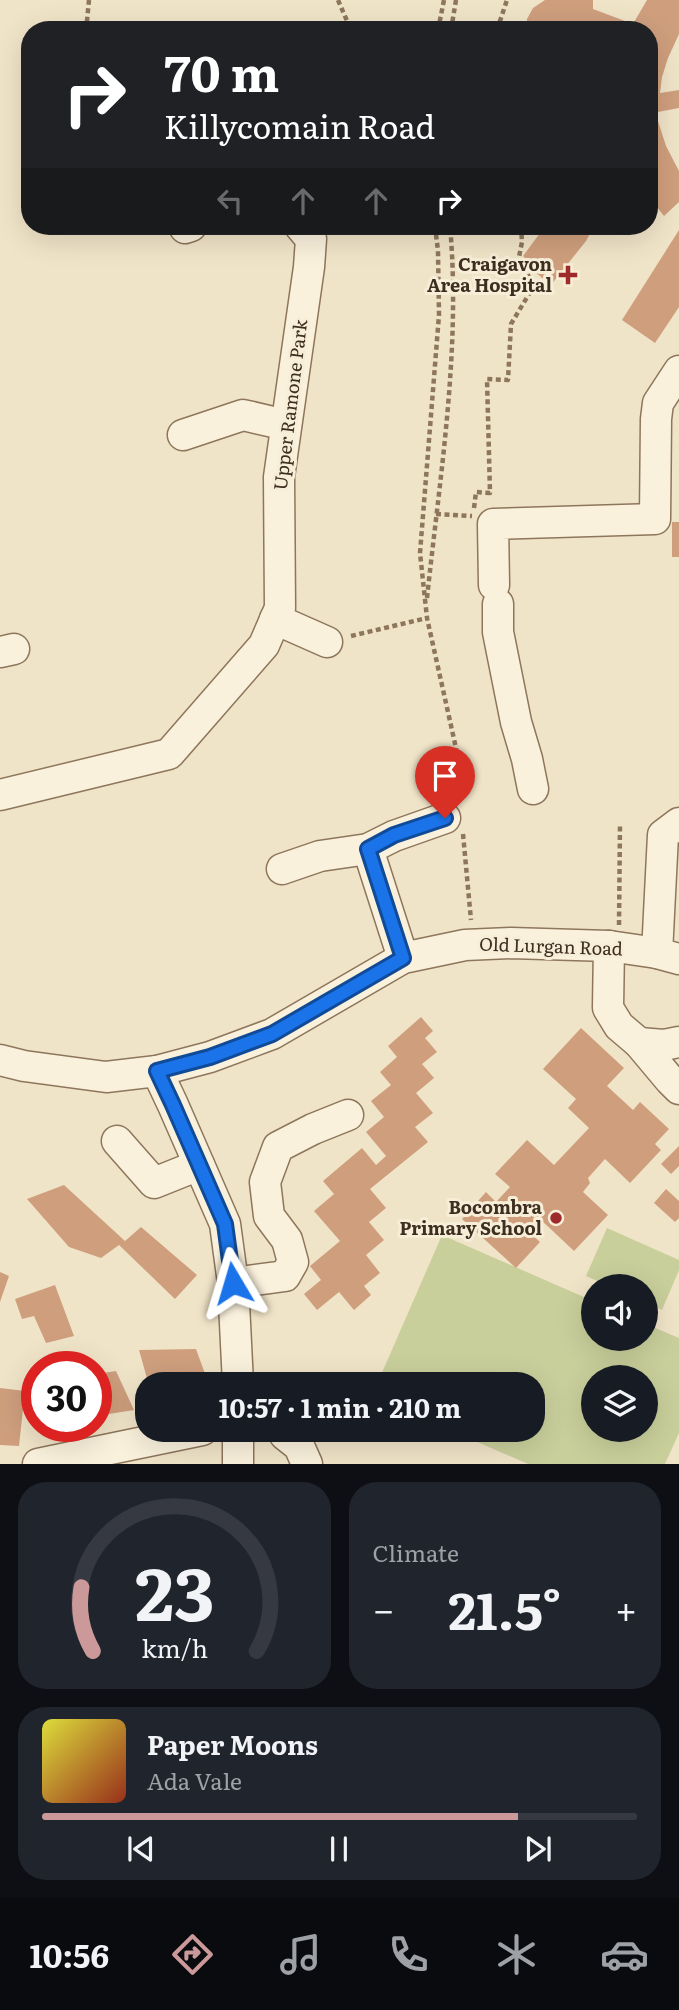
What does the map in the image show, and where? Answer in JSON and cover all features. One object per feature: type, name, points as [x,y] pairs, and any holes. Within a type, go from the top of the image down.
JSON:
[{"type":"street","name":"Upper Ramone Park","points":[[0,795],[169,754],[264,645],[279,608],[279,477],[310,253],[311,239],[308,235]]},
{"type":"street","points":[[533,789],[498,632],[492,524],[656,519],[658,403],[679,371]]},
{"type":"street","points":[[183,435],[243,415],[286,425]]},
{"type":"street","points":[[275,618],[327,642]]},
{"type":"street","points":[[282,869],[320,856],[368,849],[394,835],[456,815]]},
{"type":"street","points":[[668,956],[663,835],[679,823]]},
{"type":"street","points":[[368,849],[403,958]]},
{"type":"street","name":"Old Lurgan Road","points":[[0,1060],[24,1066],[106,1077],[157,1071],[210,1057],[272,1034],[403,958],[468,939],[613,946],[668,956]]},
{"type":"street","points":[[613,946],[608,1008],[619,1026],[639,1043],[679,1088]]},
{"type":"street","points":[[639,1043],[663,1045],[679,1042]]},
{"type":"street","points":[[157,1071],[225,1224],[233,1283],[237,1372]]},
{"type":"street","points":[[233,1283],[285,1276],[293,1262],[288,1240],[268,1216],[265,1182],[278,1147],[348,1115]]},
{"type":"street","points":[[117,1141],[154,1182],[199,1165]]},
{"type":"street","points":[[38,1464],[144,1442]]},
{"type":"street","points":[[237,1464],[238,1442]]},
{"type":"street","points":[[294,1442],[299,1446],[307,1464]]},
{"type":"path","points":[[88,21],[89,0]]},
{"type":"path","points":[[338,0],[347,21]]},
{"type":"path","points":[[440,21],[443,0]]},
{"type":"path","points":[[452,21],[456,0]]},
{"type":"path","points":[[500,21],[507,0]]},
{"type":"path","points":[[436,235],[439,315],[420,553],[427,618],[456,748],[456,815],[468,939]]},
{"type":"path","points":[[426,609],[445,435],[453,317],[450,235]]},
{"type":"path","points":[[436,514],[473,516],[476,492],[490,494],[487,379],[508,380],[511,324],[529,294],[531,281],[519,257],[522,235]]},
{"type":"path","points":[[327,642],[427,618]]},
{"type":"path","points":[[613,946],[620,824]]},
{"type":"green space","points":[[607,1228],[679,1260],[679,1270],[662,1310],[658,1308],[658,1274],[587,1274]]},
{"type":"green space","points":[[442,1235],[581,1296],[581,1351],[658,1351],[658,1329],[679,1338],[679,1433],[665,1464],[528,1464],[478,1442],[545,1442],[545,1372],[382,1372]]},
{"type":"building","points":[[545,0],[593,0],[593,9],[625,21],[527,21],[533,8]]},
{"type":"building","points":[[647,0],[679,0],[679,34],[668,58],[660,93],[679,90],[679,108],[658,112],[658,21],[635,21]]},
{"type":"building","points":[[658,121],[666,146],[679,171],[679,202],[664,216],[658,208]]},
{"type":"building","points":[[679,230],[679,307],[655,343],[622,320]]},
{"type":"building","points":[[539,235],[589,235],[551,285],[530,268],[532,265],[523,256]]},
{"type":"building","points":[[672,522],[679,522],[679,557],[672,557]]},
{"type":"building","points":[[421,1017],[433,1031],[425,1038],[437,1052],[422,1064],[434,1078],[416,1093],[433,1113],[415,1127],[428,1142],[370,1189],[386,1208],[369,1222],[384,1240],[366,1255],[380,1273],[364,1286],[371,1295],[354,1310],[339,1292],[317,1310],[304,1294],[321,1280],[310,1266],[340,1241],[314,1211],[334,1194],[323,1181],[362,1148],[376,1165],[386,1156],[366,1132],[384,1117],[371,1101],[391,1085],[380,1072],[397,1057],[388,1046]]},
{"type":"building","points":[[581,1028],[624,1068],[607,1086],[633,1110],[640,1102],[669,1129],[655,1144],[661,1150],[630,1183],[605,1159],[588,1178],[590,1183],[583,1192],[608,1215],[574,1251],[540,1219],[528,1231],[540,1242],[516,1268],[462,1219],[486,1192],[496,1202],[510,1187],[495,1174],[527,1140],[554,1165],[589,1128],[568,1108],[576,1099],[543,1069]]},
{"type":"building","points":[[679,1146],[679,1166],[671,1174],[661,1164]]},
{"type":"building","points":[[64,1185],[125,1241],[141,1227],[197,1275],[175,1299],[119,1245],[101,1258],[69,1247],[27,1199]]},
{"type":"building","points":[[666,1189],[679,1201],[679,1218],[675,1222],[654,1203]]},
{"type":"building","points":[[0,1272],[9,1276],[0,1302]]},
{"type":"building","points":[[55,1285],[74,1336],[46,1343],[34,1316],[22,1319],[15,1299]]},
{"type":"building","points":[[196,1349],[204,1372],[145,1372],[139,1350]]},
{"type":"building","points":[[116,1371],[134,1410],[112,1413],[112,1372]]},
{"type":"building","points":[[0,1388],[21,1391],[19,1446],[0,1445]]},
{"type":"place","name":"Craigavon Area Hospital","points":[[568,275]]},
{"type":"place","name":"Bocombra Primary School","points":[[556,1218]]},
{"type":"route","points":[[233,1283],[225,1224],[157,1071],[210,1057],[272,1034],[403,958],[368,849],[394,835],[445,818]]}]
